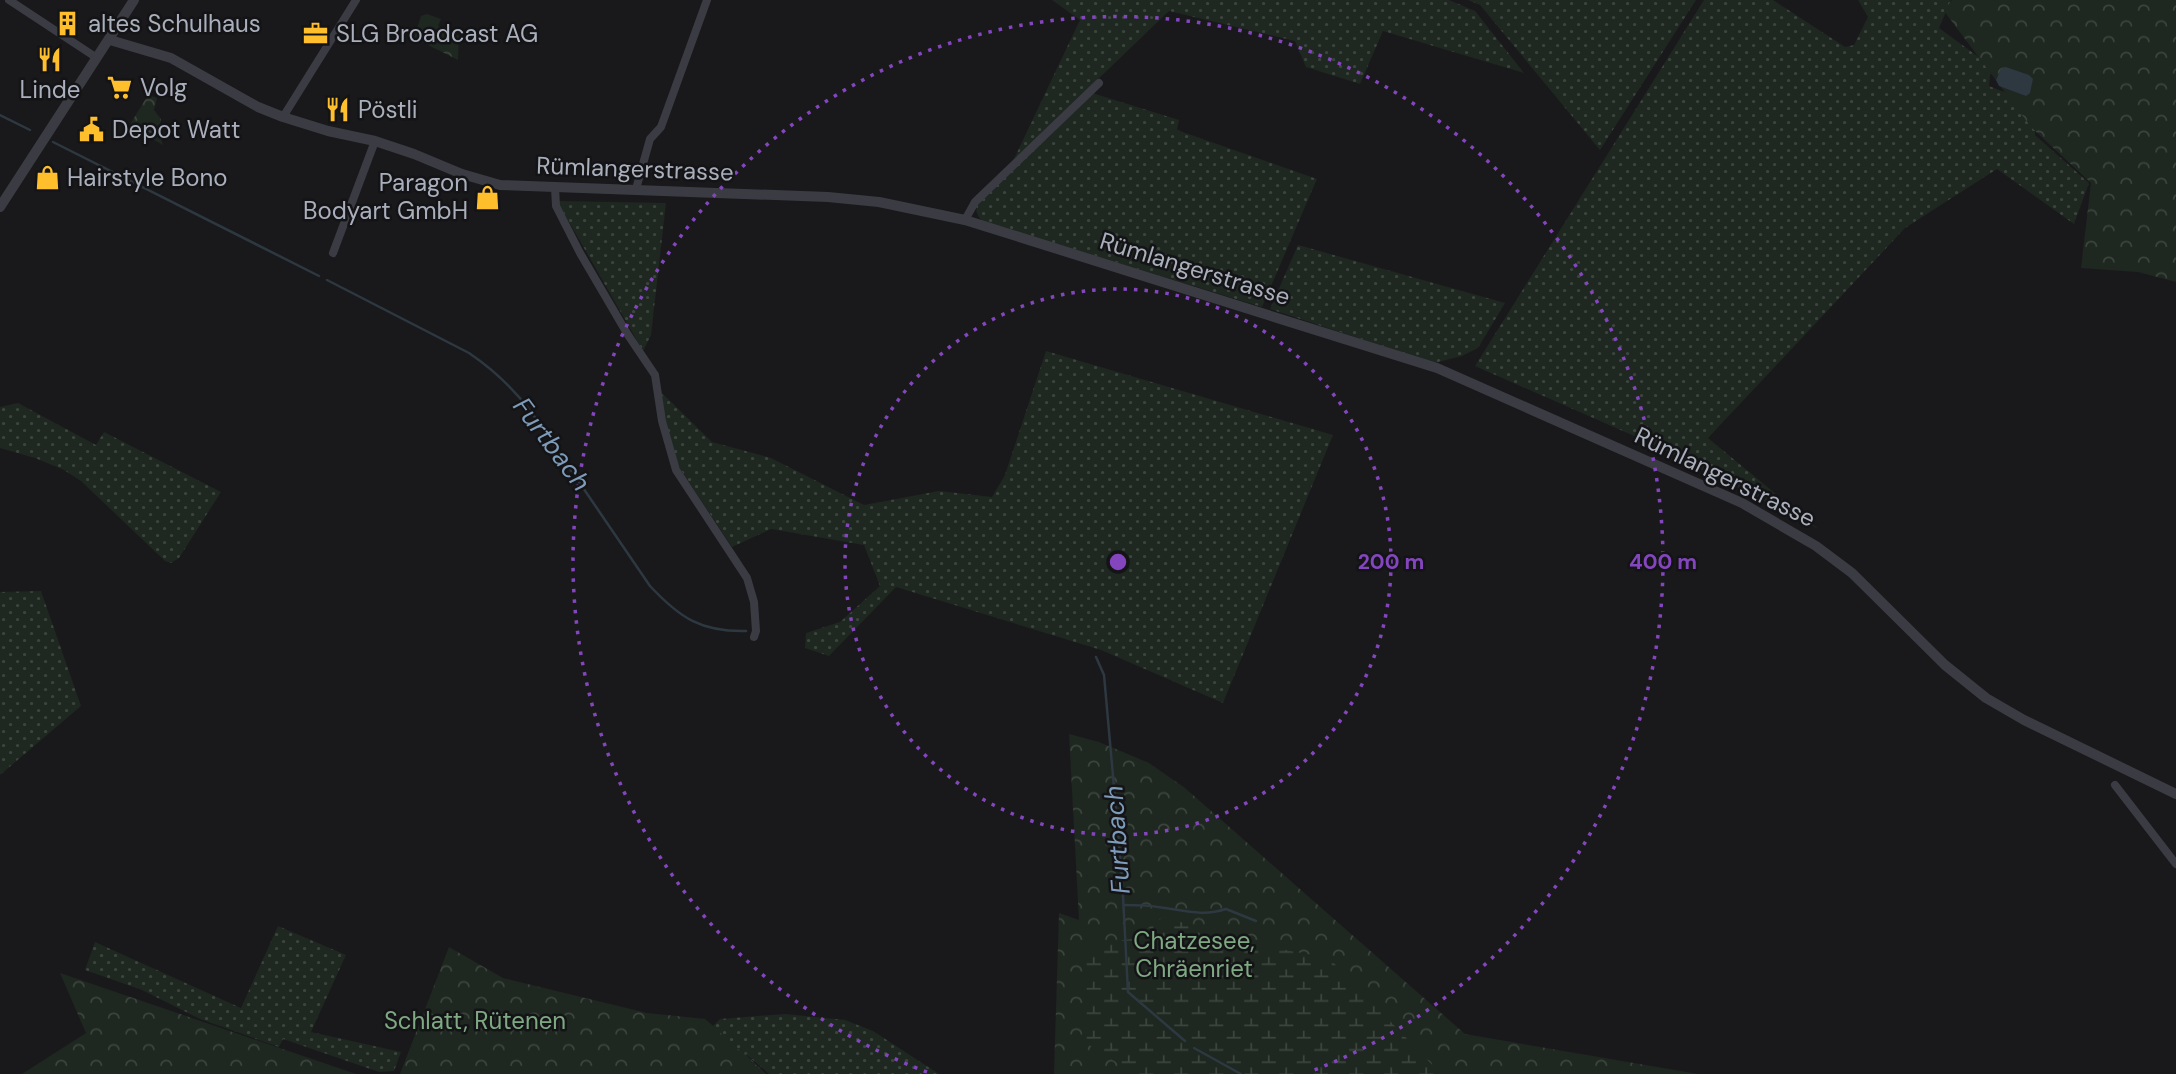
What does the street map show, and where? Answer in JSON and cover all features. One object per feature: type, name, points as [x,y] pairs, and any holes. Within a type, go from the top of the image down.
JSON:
[{"type":"street","points":[[0,207],[134,0]]},
{"type":"street","points":[[283,117],[356,0]]},
{"type":"street","points":[[636,189],[650,139],[661,127],[707,0]]},
{"type":"street","points":[[12,1],[70,43],[97,58]]},
{"type":"street","name":"Rümlangerstrasse","points":[[110,40],[155,51],[171,58],[258,107],[283,117],[328,131],[375,141],[486,181],[514,187],[851,198],[965,220],[1437,368],[1742,503],[1816,546],[1852,573],[1945,665],[1986,698],[2024,720],[2176,794]]},
{"type":"street","points":[[965,220],[975,202],[1099,83]]},
{"type":"street","points":[[333,253],[375,141]]},
{"type":"street","points":[[555,188],[556,206],[580,253],[655,375],[662,421],[676,470],[747,578],[754,602],[754,637]]},
{"type":"street","points":[[2115,785],[2176,863]]},
{"type":"green space","points":[[1052,0],[1449,0],[1475,11],[1524,73],[1383,31],[1360,84],[1306,67],[1295,41],[1169,11],[1013,161],[1080,20]]},
{"type":"green space","points":[[1468,0],[1696,0],[1600,150],[1480,5]]},
{"type":"green space","points":[[1704,0],[1773,0],[1845,47],[1854,45],[1868,17],[1858,0],[1951,0],[1939,28],[1991,66],[1989,86],[2035,104],[2035,135],[2089,183],[2074,224],[1997,169],[1905,228],[1708,438],[1817,528],[1650,443],[1475,366]]},
{"type":"green space","points":[[1952,0],[2176,0],[2176,282],[2138,272],[2081,268],[2091,183],[2031,127],[1944,11]]},
{"type":"green space","points":[[427,14],[441,19],[438,26],[459,36],[458,60],[414,38],[421,16]]},
{"type":"green space","points":[[1092,93],[1179,120],[1177,130],[1317,179],[1262,307],[980,219],[976,210],[977,203]]},
{"type":"green space","points":[[148,95],[157,98],[154,110],[161,119],[159,133],[163,145],[129,126]]},
{"type":"green space","points":[[557,201],[666,203],[651,335],[643,351]]},
{"type":"green space","points":[[1298,245],[1505,303],[1478,348],[1462,356],[1434,363],[1270,309]]},
{"type":"green space","points":[[1046,351],[1333,435],[1223,703],[1101,650],[896,587],[829,656],[805,648],[806,633],[840,622],[880,586],[864,545],[771,529],[732,547],[679,467],[665,422],[662,393],[712,442],[771,458],[864,505],[939,491],[992,497],[1005,475]]},
{"type":"green space","points":[[18,403],[96,445],[104,432],[221,492],[179,558],[171,563],[165,561],[81,481],[64,470],[0,448],[0,407]]},
{"type":"green space","points":[[41,591],[81,706],[0,775],[0,592]]},
{"type":"green space","name":"Chatzesee, Chräenriet","points":[[1069,734],[1099,742],[1149,763],[1185,788],[1465,1034],[1698,1074],[1054,1074],[1059,913],[1079,920]]},
{"type":"green space","points":[[1163,917],[1268,947],[1329,958],[1441,1074],[1135,1074],[1086,1043],[1086,944],[1133,939]]},
{"type":"green space","points":[[278,926],[346,955],[311,1032],[401,1052],[394,1071],[379,1072],[283,1039],[279,1047],[200,1019],[142,990],[85,970],[95,942],[241,1008]]},
{"type":"green space","name":"Schlatt, Rütenen","points":[[449,947],[503,978],[647,1013],[705,1019],[766,1074],[400,1074]]},
{"type":"green space","name":"Schlatt, Rütenen","points":[[60,973],[356,1074],[22,1074],[86,1033]]},
{"type":"green space","points":[[785,1014],[845,1020],[873,1031],[939,1074],[769,1074],[740,1049],[766,1074],[688,1074],[705,1019],[713,1026],[720,1019]]},
{"type":"shaded area","points":[[2006,67],[2033,79],[2030,93],[2026,96],[1999,86],[1996,80],[2001,69]]},
{"type":"waterway","name":"Furtbach","points":[[0,115],[30,130]]},
{"type":"waterway","name":"Furtbach","points":[[53,142],[319,276]]},
{"type":"waterway","name":"Furtbach","points":[[327,280],[469,353],[495,373],[532,413],[650,586],[671,607],[692,621],[716,629],[746,631]]},
{"type":"waterway","name":"Furtbach","points":[[1096,657],[1104,675],[1122,877],[1128,992],[1185,1041]]},
{"type":"waterway","points":[[1124,905],[1201,913],[1226,909],[1256,921]]},
{"type":"waterway","name":"Furtbach","points":[[1194,1048],[1241,1074]]},
{"type":"place","name":"altes Schulhaus","points":[[68,24]]},
{"type":"place","name":"SLG Broadcast AG","points":[[316,34]]},
{"type":"place","name":"Linde","points":[[50,59]]},
{"type":"place","name":"Volg","points":[[120,88]]},
{"type":"place","name":"Pöstli","points":[[338,110]]},
{"type":"place","name":"Depot Watt","points":[[92,130]]},
{"type":"place","name":"Hairstyle Bono","points":[[47,178]]},
{"type":"place","name":"Paragon Bodyart GmbH","points":[[488,197]]}]
